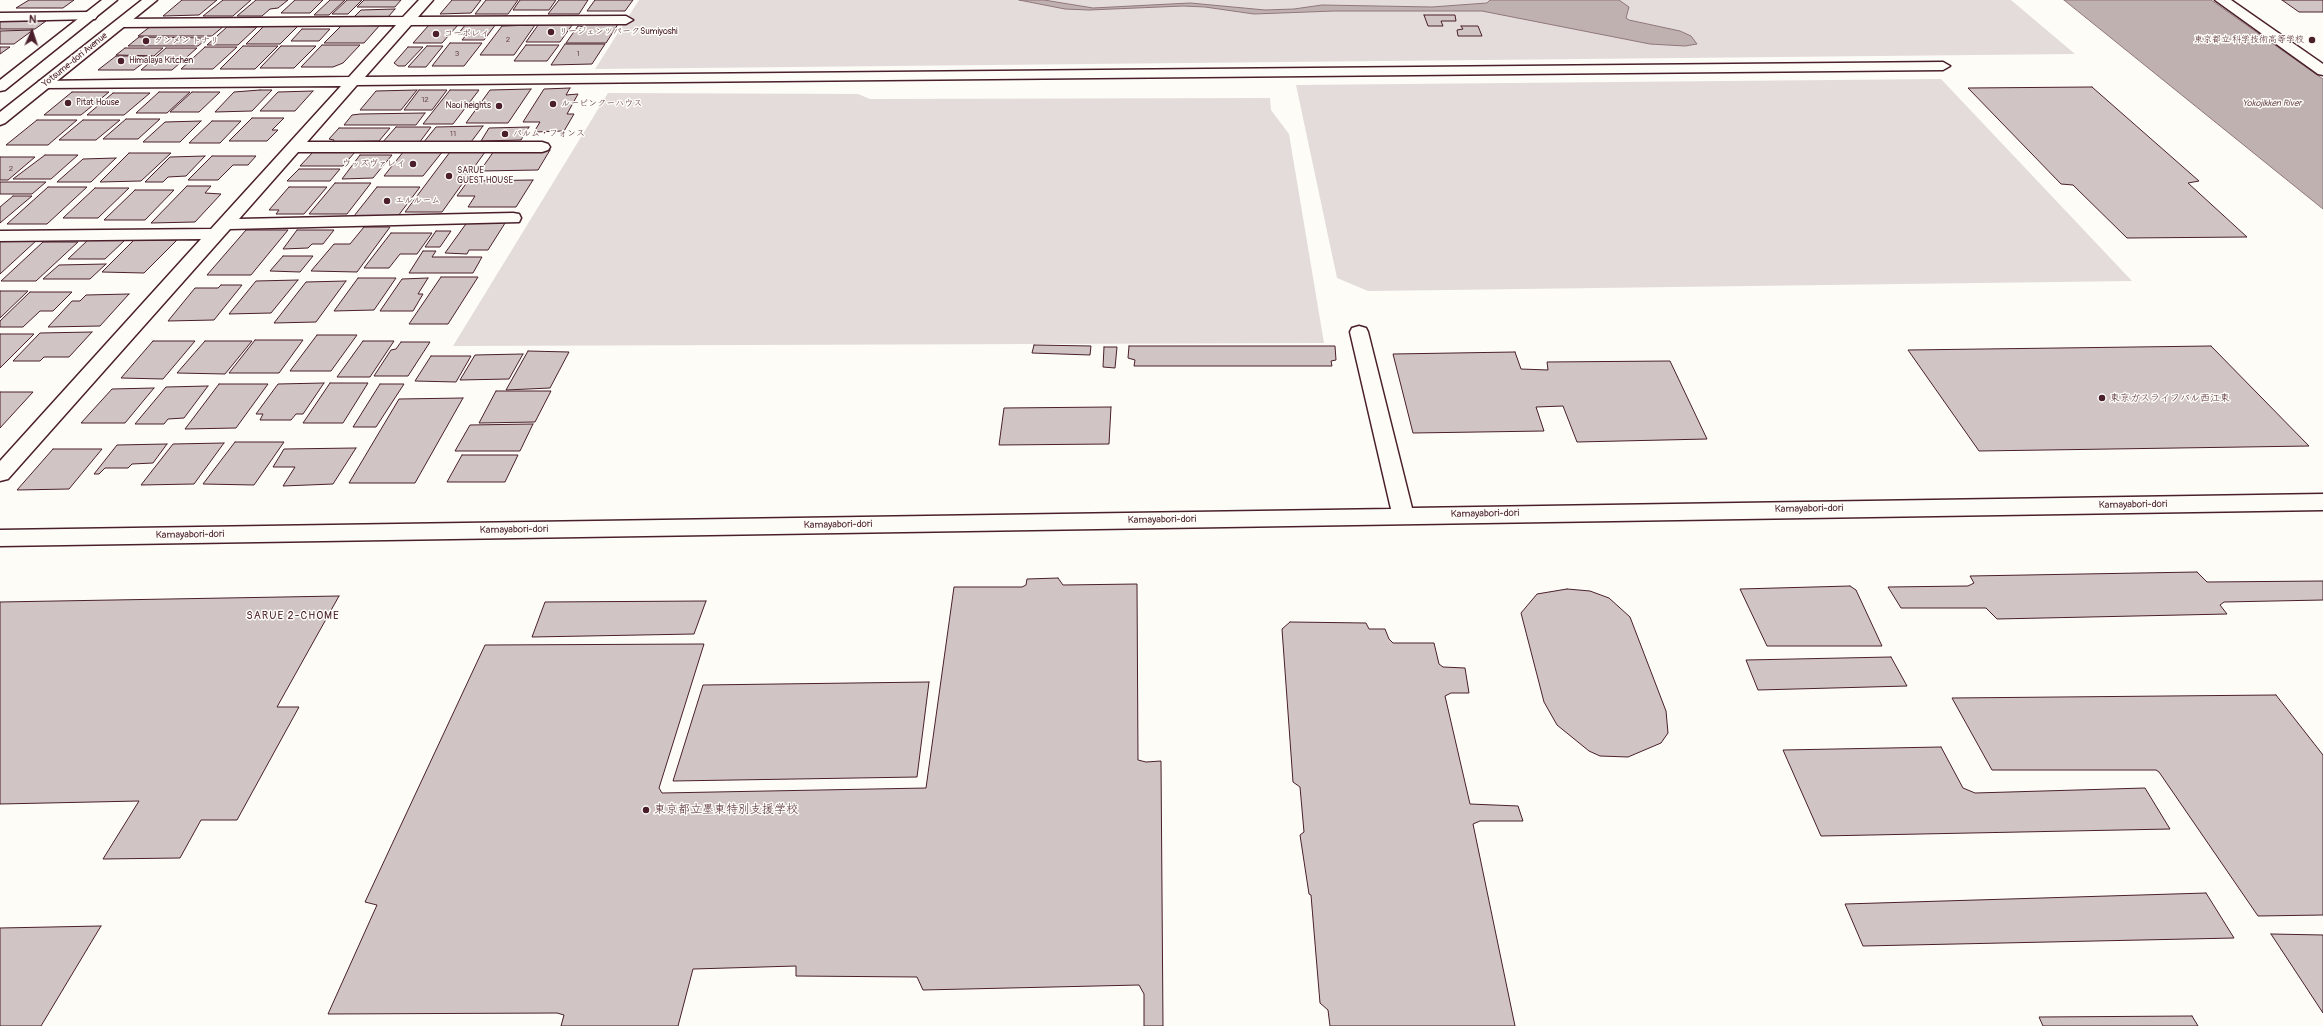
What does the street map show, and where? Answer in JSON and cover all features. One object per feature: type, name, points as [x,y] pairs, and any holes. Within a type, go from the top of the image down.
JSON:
[{"type":"street","points":[[0,87],[110,0]]},
{"type":"street","name":"Yotsume-dori Avenue","points":[[0,120],[150,0]]},
{"type":"street","points":[[0,474],[426,0]]},
{"type":"street","points":[[2222,0],[2323,70]]},
{"type":"street","points":[[0,16],[90,16]]},
{"type":"street","points":[[121,23],[626,20]]},
{"type":"street","points":[[44,84],[1943,66]]},
{"type":"street","points":[[294,147],[542,146]]},
{"type":"street","points":[[0,236],[513,218]]},
{"type":"street","points":[[1359,332],[1403,515]]},
{"type":"street","name":"Kamayabori-dori","points":[[0,538],[1403,515],[2323,502]]},
{"type":"shaded area","points":[[639,0],[2011,0],[2075,54],[595,69]]},
{"type":"shaded area","points":[[1941,79],[2132,281],[1368,291],[1337,278],[1296,85]]},
{"type":"shaded area","points":[[608,93],[858,94],[870,99],[1270,98],[1271,110],[1289,134],[1324,343],[453,346]]},
{"type":"water","points":[[1019,0],[1044,0],[1093,8],[1190,3],[1265,10],[1294,9],[1322,5],[1432,7],[1487,3],[1490,0],[1619,0],[1629,7],[1626,18],[1629,20],[1680,31],[1691,36],[1697,44],[1685,46],[1650,44],[1482,11],[1334,11],[1254,14],[1205,7],[1183,6],[1089,10],[1065,9]]},
{"type":"water","name":"Yokojikken River","points":[[2064,0],[2211,0],[2323,79],[2323,209]]},
{"type":"building","points":[[29,0],[74,0],[63,8],[16,8]]},
{"type":"building","points":[[182,0],[217,0],[199,15],[163,16]]},
{"type":"building","points":[[223,0],[251,0],[233,16],[203,16]]},
{"type":"building","points":[[256,0],[288,0],[278,8],[270,9],[262,16],[237,16]]},
{"type":"building","points":[[295,0],[323,0],[310,13],[281,13]]},
{"type":"building","points":[[330,0],[345,0],[329,15],[314,15]]},
{"type":"building","points":[[347,0],[362,0],[348,14],[332,14]]},
{"type":"building","points":[[364,0],[401,0],[395,7],[357,7]]},
{"type":"building","points":[[452,0],[481,0],[471,13],[440,14]]},
{"type":"building","points":[[486,0],[518,0],[508,14],[475,14]]},
{"type":"building","points":[[520,0],[556,0],[549,10],[513,10]]},
{"type":"building","points":[[559,0],[588,0],[579,14],[548,14]]},
{"type":"building","points":[[595,0],[633,0],[625,11],[587,11]]},
{"type":"building","points":[[2282,0],[2323,0],[2323,12],[2299,12]]},
{"type":"building","points":[[395,9],[388,17],[354,17],[361,10]]},
{"type":"building","points":[[1424,15],[1455,15],[1456,21],[1441,21],[1443,26],[1428,26]]},
{"type":"building","points":[[0,21],[46,21],[35,29],[0,29]]},
{"type":"building","name":"リージェンツパークSumiyoshi","points":[[541,21],[575,21],[560,42],[526,42]]},
{"type":"building","points":[[587,21],[620,21],[606,43],[566,43],[578,26],[584,27]]},
{"type":"building","points":[[466,24],[496,24],[484,40],[462,40],[467,34],[458,34]]},
{"type":"building","points":[[225,25],[212,36],[138,36],[151,26]]},
{"type":"building","points":[[380,25],[364,43],[324,43],[341,26]]},
{"type":"building","name":"コーポレイ","points":[[429,25],[458,25],[442,43],[413,43]]},
{"type":"building","points":[[535,25],[514,55],[480,55],[502,26]]},
{"type":"building","points":[[264,26],[298,26],[280,44],[246,44]]},
{"type":"building","points":[[1461,26],[1478,26],[1482,36],[1458,36],[1457,30],[1463,29]]},
{"type":"building","points":[[227,27],[257,27],[238,45],[207,45]]},
{"type":"building","points":[[302,29],[330,29],[319,41],[291,41]]},
{"type":"building","points":[[33,30],[14,44],[0,44],[0,31]]},
{"type":"building","points":[[139,37],[208,38],[198,46],[128,46]]},
{"type":"building","points":[[450,43],[482,43],[464,66],[432,66]]},
{"type":"building","points":[[565,44],[605,44],[592,64],[551,65]]},
{"type":"building","points":[[322,45],[360,45],[343,63],[333,67],[301,67]]},
{"type":"building","points":[[526,45],[559,45],[547,61],[514,61]]},
{"type":"building","points":[[243,46],[278,46],[255,69],[220,69]]},
{"type":"building","points":[[281,46],[316,46],[294,68],[260,68]]},
{"type":"building","points":[[427,46],[443,46],[426,67],[408,67]]},
{"type":"building","points":[[0,47],[10,47],[0,54]]},
{"type":"building","points":[[205,47],[237,47],[213,69],[181,69]]},
{"type":"building","points":[[408,47],[423,47],[405,66],[398,66],[394,63]]},
{"type":"building","points":[[125,48],[163,48],[154,56],[116,55]]},
{"type":"building","points":[[166,48],[197,48],[172,70],[141,70]]},
{"type":"building","points":[[116,56],[152,56],[134,70],[98,70]]},
{"type":"building","points":[[2092,87],[2199,181],[2188,183],[2247,237],[2127,238],[2073,185],[2061,184],[1968,88]]},
{"type":"building","name":"ルーピンクーハウス","points":[[570,88],[566,95],[578,94],[567,114],[574,114],[564,131],[534,132],[540,122],[523,122],[544,89]]},
{"type":"building","name":"Naoi heights","points":[[531,89],[508,123],[466,123],[490,90]]},
{"type":"building","points":[[272,90],[252,111],[215,112],[234,92]]},
{"type":"building","points":[[417,90],[401,110],[360,110],[376,91]]},
{"type":"building","points":[[419,90],[447,90],[432,110],[404,110]]},
{"type":"building","points":[[450,90],[479,90],[453,124],[423,124]]},
{"type":"building","points":[[313,91],[295,111],[260,111],[278,92]]},
{"type":"building","points":[[72,92],[109,92],[81,115],[44,115]]},
{"type":"building","points":[[159,92],[190,92],[167,113],[136,113]]},
{"type":"building","points":[[192,92],[220,92],[199,112],[170,112]]},
{"type":"building","points":[[113,93],[150,93],[124,115],[87,115]]},
{"type":"building","points":[[425,113],[416,125],[344,125],[352,115]]},
{"type":"building","points":[[252,118],[284,118],[272,130],[278,130],[267,141],[229,141]]},
{"type":"building","points":[[126,119],[160,119],[138,139],[103,139]]},
{"type":"building","points":[[37,120],[77,120],[48,145],[6,145]]},
{"type":"building","points":[[83,120],[120,120],[96,140],[59,140]]},
{"type":"building","points":[[201,121],[180,142],[143,142],[165,122]]},
{"type":"building","points":[[212,121],[241,121],[220,143],[189,143]]},
{"type":"building","points":[[483,126],[471,142],[423,143],[436,127]]},
{"type":"building","points":[[396,127],[431,127],[419,143],[382,143]]},
{"type":"building","name":"パルム・フォンス","points":[[529,127],[521,140],[481,141],[489,128]]},
{"type":"building","points":[[339,128],[390,128],[379,141],[333,142],[334,140],[329,139]]},
{"type":"building","points":[[550,150],[538,170],[480,171],[494,151]]},
{"type":"building","name":"ウッズヴァレイ","points":[[404,151],[443,151],[423,176],[384,176]]},
{"type":"building","points":[[313,152],[355,152],[343,166],[300,166]]},
{"type":"building","points":[[450,152],[485,152],[442,212],[405,212]]},
{"type":"building","points":[[129,153],[171,153],[141,181],[100,182]]},
{"type":"building","points":[[45,155],[78,155],[51,179],[13,179]]},
{"type":"building","points":[[360,155],[392,155],[373,178],[342,179]]},
{"type":"building","points":[[205,156],[186,176],[168,177],[163,182],[145,182],[170,157]]},
{"type":"building","points":[[212,156],[256,156],[248,165],[233,165],[218,180],[188,180]]},
{"type":"building","points":[[0,157],[35,157],[8,180],[0,180]]},
{"type":"building","points":[[116,158],[91,182],[57,182],[83,159]]},
{"type":"building","points":[[299,169],[340,169],[330,181],[287,181]]},
{"type":"building","points":[[533,180],[516,207],[468,207],[475,196],[457,196],[468,181]]},
{"type":"building","points":[[0,182],[46,182],[32,194],[0,194]]},
{"type":"building","points":[[335,183],[371,183],[347,214],[309,214]]},
{"type":"building","points":[[187,186],[211,186],[205,193],[221,194],[195,222],[151,223]]},
{"type":"building","points":[[48,187],[87,187],[47,224],[7,224]]},
{"type":"building","points":[[289,187],[327,187],[304,214],[276,214],[279,210],[269,210]]},
{"type":"building","name":"エルルーム","points":[[377,187],[420,187],[398,216],[354,216]]},
{"type":"building","points":[[95,188],[129,188],[98,218],[63,218]]},
{"type":"building","points":[[135,190],[174,190],[145,220],[104,220]]},
{"type":"building","points":[[13,196],[32,196],[0,223],[0,207]]},
{"type":"building","points":[[507,220],[488,250],[469,250],[467,254],[445,253],[468,221]]},
{"type":"building","points":[[364,227],[390,227],[357,272],[311,271],[334,244],[350,244]]},
{"type":"building","points":[[246,230],[288,230],[251,275],[207,275]]},
{"type":"building","points":[[297,230],[334,230],[323,244],[312,244],[308,248],[283,249]]},
{"type":"building","points":[[436,231],[451,231],[440,247],[425,247]]},
{"type":"building","points":[[391,233],[432,233],[417,254],[400,254],[389,268],[364,268]]},
{"type":"building","points":[[37,240],[0,274],[0,241]]},
{"type":"building","points":[[88,240],[125,240],[105,259],[68,259]]},
{"type":"building","points":[[134,240],[177,240],[144,273],[102,272]]},
{"type":"building","points":[[43,242],[78,242],[36,281],[1,281]]},
{"type":"building","points":[[423,251],[436,251],[432,257],[482,257],[473,273],[409,273]]},
{"type":"building","points":[[283,256],[313,256],[300,272],[270,271]]},
{"type":"building","points":[[106,264],[90,279],[43,279],[59,265]]},
{"type":"building","points":[[441,277],[478,277],[448,324],[409,324]]},
{"type":"building","points":[[358,278],[396,278],[374,310],[334,311]]},
{"type":"building","points":[[428,278],[418,294],[423,294],[413,311],[380,311],[402,279]]},
{"type":"building","points":[[298,280],[271,313],[229,314],[256,281]]},
{"type":"building","points":[[346,281],[316,322],[274,323],[306,282]]},
{"type":"building","points":[[221,285],[242,285],[214,320],[168,321],[195,288],[218,288]]},
{"type":"building","points":[[0,291],[28,291],[0,318]]},
{"type":"building","points":[[30,292],[72,292],[53,311],[40,311],[23,327],[0,327],[0,321]]},
{"type":"building","points":[[129,294],[100,326],[48,327],[72,301],[80,301],[86,295]]},
{"type":"building","points":[[92,332],[69,357],[44,357],[40,361],[13,361],[40,333]]},
{"type":"building","points":[[0,334],[34,334],[0,368]]},
{"type":"building","points":[[317,335],[357,335],[331,371],[290,371]]},
{"type":"building","points":[[255,340],[303,340],[279,373],[229,373]]},
{"type":"building","points":[[153,341],[195,341],[163,379],[121,378]]},
{"type":"building","points":[[205,341],[252,341],[225,374],[177,373]]},
{"type":"building","points":[[363,341],[394,341],[370,377],[337,377]]},
{"type":"building","points":[[401,342],[430,342],[408,376],[374,376],[391,350],[396,349]]},
{"type":"building","points":[[1034,345],[1091,346],[1090,355],[1032,353]]},
{"type":"building","points":[[1129,346],[1335,346],[1336,360],[1331,361],[1332,366],[1134,366],[1135,360],[1128,358]]},
{"type":"building","name":"東京ガスライフバル西江東","points":[[2211,346],[2309,446],[1979,451],[1908,350]]},
{"type":"building","points":[[1104,347],[1117,347],[1115,368],[1103,367]]},
{"type":"building","points":[[528,351],[569,352],[550,388],[506,390]]},
{"type":"building","points":[[1515,352],[1521,369],[1548,370],[1547,362],[1670,361],[1707,439],[1577,442],[1563,406],[1536,407],[1544,431],[1413,433],[1393,354]]},
{"type":"building","points":[[523,354],[509,379],[460,380],[475,355]]},
{"type":"building","points":[[431,356],[471,356],[456,382],[415,381]]},
{"type":"building","points":[[324,383],[303,414],[296,414],[291,420],[260,420],[263,414],[256,414],[278,384]]},
{"type":"building","points":[[330,383],[368,383],[343,423],[303,423]]},
{"type":"building","points":[[219,384],[268,384],[236,428],[185,429]]},
{"type":"building","points":[[380,384],[404,384],[376,427],[353,427]]},
{"type":"building","points":[[208,386],[184,418],[168,419],[164,424],[135,424],[166,387]]},
{"type":"building","points":[[154,388],[125,423],[81,423],[112,389]]},
{"type":"building","points":[[496,391],[551,391],[535,422],[479,423]]},
{"type":"building","points":[[0,392],[33,392],[0,428]]},
{"type":"building","points":[[463,398],[415,483],[349,483],[399,399]]},
{"type":"building","points":[[1111,407],[1109,444],[999,445],[1004,408]]},
{"type":"building","points":[[533,424],[520,451],[455,451],[470,425]]},
{"type":"building","points":[[235,442],[284,442],[254,485],[203,484]]},
{"type":"building","points":[[224,443],[194,484],[141,485],[173,444]]},
{"type":"building","points":[[167,444],[153,463],[132,464],[128,468],[105,468],[99,474],[94,474],[117,445]]},
{"type":"building","points":[[356,448],[333,484],[283,486],[295,467],[273,467],[284,449]]},
{"type":"building","points":[[53,449],[102,449],[69,489],[17,490]]},
{"type":"building","points":[[462,455],[518,455],[505,482],[447,482]]},
{"type":"building","points":[[2197,572],[2207,582],[2323,581],[2323,600],[2224,602],[2220,605],[2227,614],[1997,619],[1986,608],[1901,608],[1888,587],[1968,586],[1974,583],[1970,576]]},
{"type":"building","points":[[1058,578],[1063,585],[1137,584],[1138,760],[1146,762],[1161,761],[1163,1026],[1144,1026],[1144,994],[1139,985],[923,990],[917,977],[796,976],[796,966],[693,969],[678,1026],[561,1026],[564,1015],[557,1013],[328,1014],[377,905],[365,902],[485,645],[704,644],[659,788],[662,793],[926,788],[954,587],[1022,587],[1026,585],[1027,579]]},
{"type":"building","points":[[1850,586],[1856,590],[1882,646],[1767,646],[1740,589]]},
{"type":"building","points":[[1567,589],[1590,591],[1609,598],[1630,617],[1666,711],[1668,733],[1661,743],[1628,757],[1600,756],[1589,751],[1557,725],[1544,702],[1521,613],[1537,594]]},
{"type":"building","points":[[339,596],[277,707],[299,707],[237,820],[201,820],[180,858],[103,859],[139,801],[0,804],[0,602]]},
{"type":"building","points":[[706,601],[694,634],[532,637],[545,602]]},
{"type":"building","points":[[1290,622],[1366,623],[1369,629],[1385,629],[1389,639],[1393,643],[1434,643],[1439,664],[1443,667],[1465,668],[1469,693],[1451,693],[1445,696],[1470,804],[1518,806],[1523,821],[1480,821],[1473,824],[1515,1026],[1330,1026],[1328,1010],[1320,1003],[1311,895],[1309,894],[1300,835],[1304,832],[1300,787],[1293,782],[1282,629]]},
{"type":"building","points":[[1891,657],[1907,686],[1758,690],[1746,660]]},
{"type":"building","points":[[929,682],[917,777],[673,781],[703,685]]},
{"type":"building","points":[[2276,695],[2323,755],[2323,915],[2258,916],[2159,772],[2156,770],[1992,770],[1952,698]]},
{"type":"building","points":[[1941,747],[1963,788],[1975,793],[2145,788],[2170,829],[1821,836],[1783,750]]},
{"type":"building","points":[[2206,893],[2234,938],[1863,946],[1845,904]]},
{"type":"building","points":[[101,926],[41,1026],[0,1026],[0,928]]},
{"type":"building","points":[[2271,934],[2323,935],[2323,1013]]},
{"type":"building","points":[[2192,1016],[2198,1026],[2043,1026],[2039,1017]]},
{"type":"place","name":"リージェンツパークSumiyoshi","points":[[551,32]]},
{"type":"place","name":"コーポレイ","points":[[436,34]]},
{"type":"place","name":"東京都立 科学技術高等学校","points":[[2312,40]]},
{"type":"place","name":"タンメン トナリ","points":[[146,41]]},
{"type":"place","name":"Himalaya Kitchen","points":[[121,61]]},
{"type":"place","name":"Pitat House","points":[[68,103]]},
{"type":"place","name":"ルーピンクーハウス","points":[[553,104]]},
{"type":"place","name":"Naoi heights","points":[[499,106]]},
{"type":"place","name":"パルム・フォンス","points":[[505,134]]},
{"type":"place","name":"ウッズヴァレイ","points":[[413,164]]},
{"type":"place","name":"SARUE GUEST HOUSE","points":[[449,176]]},
{"type":"place","name":"エルルーム","points":[[387,201]]},
{"type":"place","name":"東京ガスライフバル西江東","points":[[2102,398]]},
{"type":"place","name":"東京都立墨東特別支援学校","points":[[646,810]]},
{"type":"district","name":"SARUE 2-CHOME","points":[[293,616]]}]
